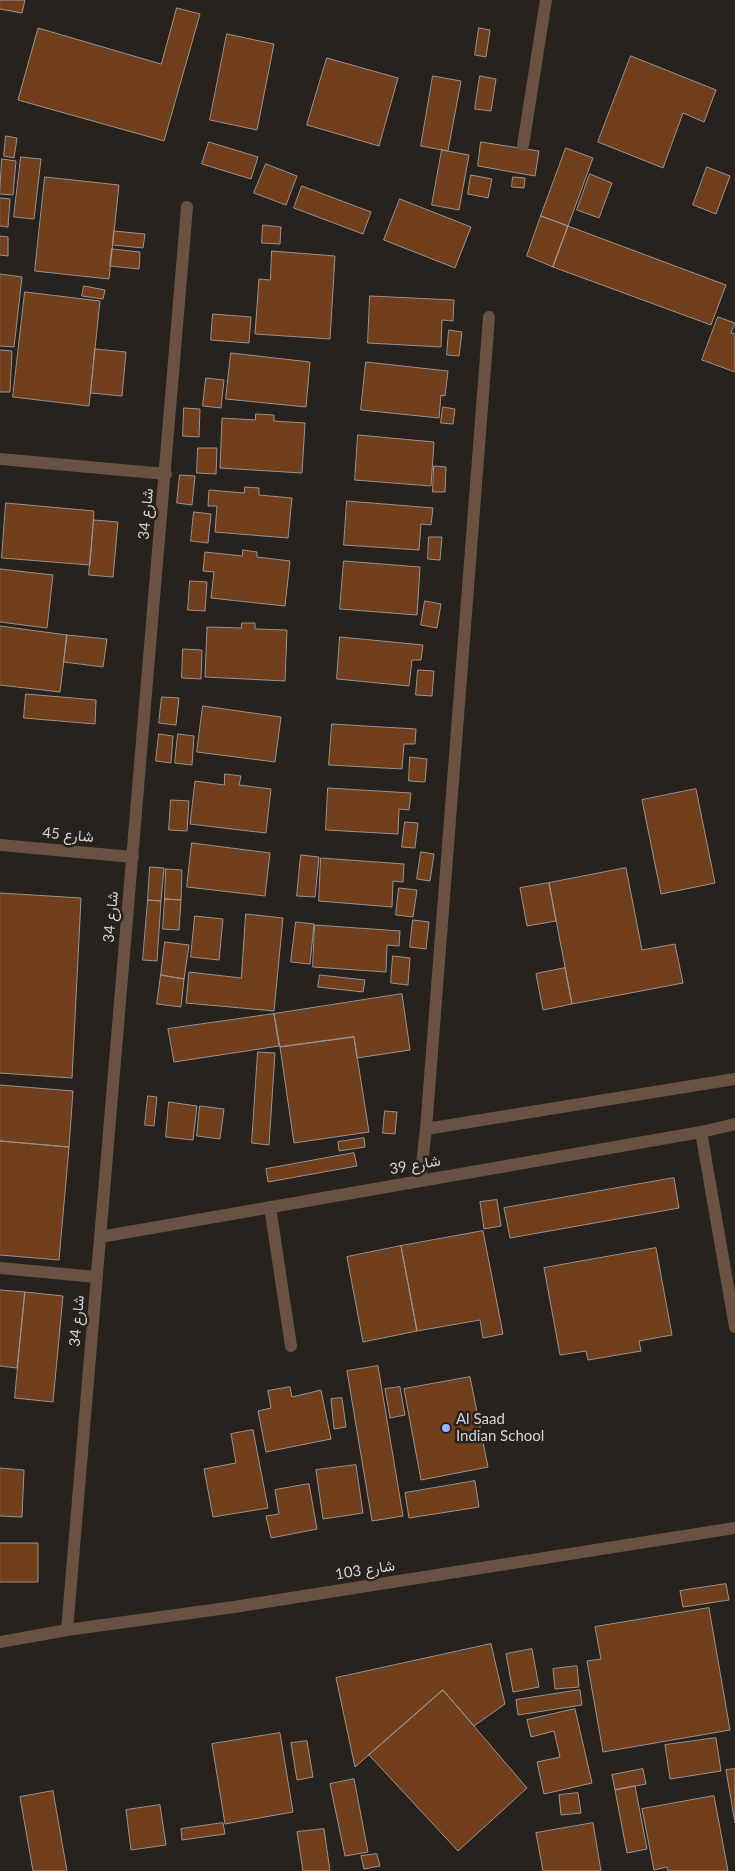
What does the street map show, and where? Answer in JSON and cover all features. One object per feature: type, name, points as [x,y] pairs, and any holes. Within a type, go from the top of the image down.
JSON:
[{"type":"street","points":[[524,145],[546,0]]},
{"type":"street","name":"شارع 34","points":[[67,1630],[166,474],[187,207]]},
{"type":"street","points":[[420,1181],[426,1129],[489,317]]},
{"type":"street","points":[[0,459],[166,474]]},
{"type":"street","name":"شارع 45","points":[[0,844],[133,857]]},
{"type":"street","points":[[426,1129],[735,1079]]},
{"type":"street","name":"شارع 39","points":[[100,1237],[702,1132],[735,1124]]},
{"type":"street","points":[[702,1132],[735,1327]]},
{"type":"street","points":[[270,1207],[291,1346]]},
{"type":"street","points":[[0,1268],[96,1278]]},
{"type":"street","name":"شارع 103","points":[[0,1642],[67,1630],[244,1605],[735,1528]]},
{"type":"building","points":[[0,0],[25,0],[22,13],[0,9]]},
{"type":"building","points":[[177,8],[200,14],[164,141],[18,100],[38,28],[161,64]]},
{"type":"building","points":[[479,28],[490,30],[486,57],[475,55]]},
{"type":"building","points":[[227,34],[274,44],[257,130],[210,120]]},
{"type":"building","points":[[631,56],[716,90],[704,122],[683,113],[663,168],[598,142]]},
{"type":"building","points":[[327,58],[398,78],[379,146],[307,125]]},
{"type":"building","points":[[433,76],[461,81],[448,151],[421,146]]},
{"type":"building","points":[[480,76],[496,79],[491,111],[475,109]]},
{"type":"building","points":[[6,136],[17,138],[14,158],[4,156]]},
{"type":"building","points":[[209,142],[258,157],[251,179],[202,164]]},
{"type":"building","points":[[481,142],[539,151],[535,176],[478,166]]},
{"type":"building","points":[[566,148],[593,158],[568,226],[541,216]]},
{"type":"building","points":[[442,150],[469,155],[459,210],[432,205]]},
{"type":"building","points":[[21,157],[41,159],[34,219],[14,217]]},
{"type":"building","points":[[2,159],[16,161],[13,195],[0,194]]},
{"type":"building","points":[[266,164],[297,176],[286,205],[254,193]]},
{"type":"building","points":[[707,167],[730,176],[716,214],[693,205]]},
{"type":"building","points":[[590,174],[612,183],[599,218],[577,210]]},
{"type":"building","points":[[471,175],[492,179],[488,198],[468,194]]},
{"type":"building","points":[[45,177],[119,185],[109,279],[35,271]]},
{"type":"building","points":[[513,177],[525,178],[524,188],[512,187]]},
{"type":"building","points":[[302,186],[371,212],[363,234],[294,208]]},
{"type":"building","points":[[0,198],[10,199],[8,227],[0,226]]},
{"type":"building","points":[[400,199],[471,227],[455,268],[384,240]]},
{"type":"building","points":[[541,216],[568,226],[553,267],[527,256]]},
{"type":"building","points":[[263,225],[281,227],[280,244],[262,243]]},
{"type":"building","points":[[568,226],[726,285],[711,325],[553,267]]},
{"type":"building","points":[[114,231],[145,234],[143,248],[113,245]]},
{"type":"building","points":[[0,236],[8,237],[8,256],[0,255]]},
{"type":"building","points":[[112,249],[140,252],[139,269],[110,266]]},
{"type":"building","points":[[272,251],[335,256],[330,339],[255,334],[259,279],[270,280]]},
{"type":"building","points":[[0,274],[22,277],[14,347],[0,346]]},
{"type":"building","points":[[84,286],[105,290],[103,299],[82,296]]},
{"type":"building","points":[[25,292],[100,301],[89,406],[13,397]]},
{"type":"building","points":[[370,296],[454,300],[453,321],[442,320],[441,347],[368,343]]},
{"type":"building","points":[[213,314],[251,317],[249,343],[211,340]]},
{"type":"building","points":[[718,317],[735,323],[731,333],[735,334],[735,372],[702,360]]},
{"type":"building","points":[[449,330],[462,332],[459,356],[447,355]]},
{"type":"building","points":[[95,349],[126,352],[122,396],[91,393]]},
{"type":"building","points":[[0,350],[12,351],[10,392],[0,392]]},
{"type":"building","points":[[231,353],[310,362],[306,407],[226,399]]},
{"type":"building","points":[[366,362],[448,371],[445,396],[441,395],[439,418],[361,410]]},
{"type":"building","points":[[206,378],[224,380],[221,408],[203,406]]},
{"type":"building","points":[[443,407],[455,409],[453,424],[441,423]]},
{"type":"building","points":[[184,408],[200,409],[199,437],[183,436]]},
{"type":"building","points":[[256,414],[274,415],[274,421],[305,423],[302,473],[220,468],[222,418],[255,420]]},
{"type":"building","points":[[358,435],[434,442],[431,486],[355,480]]},
{"type":"building","points":[[198,448],[217,448],[216,474],[197,473]]},
{"type":"building","points":[[434,466],[446,467],[445,492],[433,492]]},
{"type":"building","points":[[180,475],[195,476],[192,505],[177,503]]},
{"type":"building","points":[[245,487],[259,488],[259,495],[292,498],[288,538],[215,532],[217,506],[208,506],[209,490],[244,493]]},
{"type":"building","points":[[347,501],[433,508],[431,525],[421,524],[419,550],[344,545]]},
{"type":"building","points":[[6,503],[94,511],[90,565],[2,558]]},
{"type":"building","points":[[194,512],[211,514],[208,543],[191,541]]},
{"type":"building","points":[[94,520],[118,522],[113,577],[89,575]]},
{"type":"building","points":[[429,537],[442,537],[440,560],[428,559]]},
{"type":"building","points":[[243,550],[257,552],[257,557],[290,561],[285,606],[211,598],[214,572],[203,571],[205,552],[242,556]]},
{"type":"building","points":[[344,561],[420,567],[417,615],[340,609]]},
{"type":"building","points":[[0,569],[53,575],[47,628],[0,622]]},
{"type":"building","points":[[190,581],[207,582],[205,611],[188,610]]},
{"type":"building","points":[[425,601],[441,604],[437,628],[421,625]]},
{"type":"building","points":[[242,623],[255,623],[255,629],[287,630],[285,681],[205,677],[207,627],[241,628]]},
{"type":"building","points":[[0,626],[67,635],[60,692],[0,685]]},
{"type":"building","points":[[67,635],[107,639],[103,667],[64,662]]},
{"type":"building","points":[[340,637],[423,645],[421,660],[412,660],[409,686],[337,679]]},
{"type":"building","points":[[183,649],[202,650],[201,679],[182,678]]},
{"type":"building","points":[[418,670],[434,671],[432,696],[416,695]]},
{"type":"building","points":[[26,694],[96,700],[95,724],[24,718]]},
{"type":"building","points":[[162,697],[179,698],[176,725],[159,723]]},
{"type":"building","points":[[203,706],[281,717],[275,762],[197,752]]},
{"type":"building","points":[[332,724],[416,729],[415,744],[404,744],[402,769],[329,765]]},
{"type":"building","points":[[159,734],[173,736],[171,763],[156,761]]},
{"type":"building","points":[[178,734],[194,736],[192,765],[175,763]]},
{"type":"building","points":[[410,757],[427,759],[425,782],[409,781]]},
{"type":"building","points":[[225,774],[241,776],[239,785],[271,789],[266,833],[190,824],[195,781],[224,785]]},
{"type":"building","points":[[328,788],[411,793],[409,810],[399,809],[398,834],[326,830]]},
{"type":"building","points":[[696,789],[715,883],[661,894],[642,800]]},
{"type":"building","points":[[171,800],[189,801],[187,831],[169,830]]},
{"type":"building","points":[[405,822],[418,823],[415,848],[402,847]]},
{"type":"building","points":[[192,843],[270,853],[265,896],[187,887]]},
{"type":"building","points":[[421,852],[434,854],[430,881],[417,879]]},
{"type":"building","points":[[301,855],[319,857],[315,897],[297,896]]},
{"type":"building","points":[[321,858],[404,864],[403,882],[393,881],[392,907],[319,901]]},
{"type":"building","points":[[150,867],[164,868],[161,901],[148,900]]},
{"type":"building","points":[[626,868],[642,950],[675,944],[683,983],[572,1004],[549,883]]},
{"type":"building","points":[[166,869],[182,870],[181,900],[165,899]]},
{"type":"building","points":[[549,883],[556,921],[527,926],[520,888]]},
{"type":"building","points":[[399,888],[417,890],[413,917],[396,915]]},
{"type":"building","points":[[0,893],[81,898],[72,1078],[0,1073]]},
{"type":"building","points":[[165,899],[181,900],[179,930],[163,929]]},
{"type":"building","points":[[148,900],[161,901],[157,961],[143,960]]},
{"type":"building","points":[[246,914],[283,918],[274,1011],[186,1003],[189,972],[241,978]]},
{"type":"building","points":[[195,916],[223,919],[219,960],[191,957]]},
{"type":"building","points":[[413,920],[429,922],[426,949],[410,947]]},
{"type":"building","points":[[296,922],[314,924],[310,964],[291,962]]},
{"type":"building","points":[[315,925],[400,931],[399,946],[387,945],[386,972],[313,967]]},
{"type":"building","points":[[165,942],[189,945],[184,979],[161,975]]},
{"type":"building","points":[[393,956],[410,958],[408,985],[391,983]]},
{"type":"building","points":[[565,968],[572,1004],[543,1010],[536,974]]},
{"type":"building","points":[[161,975],[184,979],[181,1007],[157,1004]]},
{"type":"building","points":[[320,975],[365,980],[363,992],[318,987]]},
{"type":"building","points":[[402,994],[410,1050],[357,1058],[354,1037],[280,1047],[274,1014]]},
{"type":"building","points":[[274,1014],[279,1046],[174,1062],[168,1029]]},
{"type":"building","points":[[354,1037],[369,1132],[294,1143],[280,1047]]},
{"type":"building","points":[[258,1052],[275,1053],[269,1145],[252,1143]]},
{"type":"building","points":[[0,1085],[73,1091],[69,1147],[0,1141]]},
{"type":"building","points":[[148,1096],[157,1097],[154,1126],[145,1125]]},
{"type":"building","points":[[169,1102],[197,1106],[193,1140],[166,1137]]},
{"type":"building","points":[[200,1106],[224,1109],[220,1139],[197,1136]]},
{"type":"building","points":[[385,1111],[397,1112],[395,1134],[383,1133]]},
{"type":"building","points":[[364,1138],[365,1147],[339,1151],[338,1142]]},
{"type":"building","points":[[0,1141],[69,1147],[59,1260],[0,1255]]},
{"type":"building","points":[[354,1153],[357,1166],[268,1182],[266,1169]]},
{"type":"building","points":[[674,1178],[679,1208],[510,1238],[504,1208]]},
{"type":"building","points":[[497,1200],[501,1226],[484,1229],[480,1202]]},
{"type":"building","points":[[483,1231],[503,1334],[483,1338],[480,1320],[417,1331],[401,1246]]},
{"type":"building","points":[[401,1246],[417,1331],[363,1342],[347,1257]]},
{"type":"building","points":[[656,1248],[672,1335],[639,1341],[641,1351],[588,1360],[586,1351],[560,1355],[544,1268]]},
{"type":"building","points":[[0,1290],[25,1292],[17,1368],[0,1366]]},
{"type":"building","points":[[25,1292],[63,1296],[53,1402],[15,1398]]},
{"type":"building","points":[[378,1366],[403,1516],[372,1521],[347,1371]]},
{"type":"building","name":"Al Saad Indian School","points":[[470,1377],[488,1467],[421,1480],[404,1389]]},
{"type":"building","points":[[290,1387],[292,1397],[321,1390],[331,1439],[266,1452],[258,1411],[271,1408],[268,1391]]},
{"type":"building","points":[[400,1387],[405,1415],[390,1418],[385,1389]]},
{"type":"building","points":[[342,1398],[346,1427],[334,1429],[331,1399]]},
{"type":"building","points":[[253,1430],[268,1508],[213,1517],[204,1469],[236,1463],[231,1434]]},
{"type":"building","points":[[356,1465],[363,1513],[323,1519],[316,1470]]},
{"type":"building","points":[[0,1468],[24,1470],[22,1517],[0,1516]]},
{"type":"building","points":[[475,1481],[479,1507],[409,1518],[405,1493]]},
{"type":"building","points":[[309,1484],[317,1529],[271,1538],[266,1516],[279,1514],[275,1490]]},
{"type":"building","points":[[0,1543],[38,1543],[38,1582],[0,1582]]},
{"type":"building","points":[[726,1584],[729,1600],[683,1607],[680,1591]]},
{"type":"building","points":[[709,1608],[730,1730],[603,1752],[587,1661],[601,1659],[595,1627]]},
{"type":"building","points":[[491,1644],[505,1704],[474,1726],[443,1690],[355,1767],[336,1678]]},
{"type":"building","points":[[532,1649],[539,1687],[513,1692],[506,1654]]},
{"type":"building","points":[[577,1666],[579,1687],[555,1689],[553,1669]]},
{"type":"building","points":[[443,1690],[527,1788],[458,1851],[369,1755]]},
{"type":"building","points":[[580,1690],[582,1705],[518,1715],[516,1700]]},
{"type":"building","points":[[575,1709],[592,1783],[544,1794],[537,1762],[560,1757],[554,1731],[531,1737],[527,1720]]},
{"type":"building","points":[[280,1733],[293,1812],[225,1824],[212,1744]]},
{"type":"building","points":[[716,1738],[721,1771],[670,1779],[665,1745]]},
{"type":"building","points":[[307,1741],[313,1777],[297,1780],[291,1743]]},
{"type":"building","points":[[643,1769],[646,1784],[615,1790],[612,1775]]},
{"type":"building","points":[[735,1769],[735,1823],[726,1770]]},
{"type":"building","points":[[354,1779],[368,1852],[345,1856],[330,1784]]},
{"type":"building","points":[[635,1786],[647,1849],[627,1853],[615,1790]]},
{"type":"building","points":[[53,1791],[67,1871],[33,1871],[20,1797]]},
{"type":"building","points":[[578,1793],[581,1813],[561,1815],[559,1795]]},
{"type":"building","points":[[714,1796],[728,1871],[668,1871],[667,1867],[654,1870],[642,1809]]},
{"type":"building","points":[[160,1805],[166,1845],[131,1850],[126,1810]]},
{"type":"building","points":[[223,1823],[225,1834],[182,1840],[181,1829]]},
{"type":"building","points":[[593,1823],[601,1871],[543,1871],[536,1833]]},
{"type":"building","points":[[324,1829],[330,1871],[303,1871],[297,1832]]},
{"type":"building","points":[[377,1854],[380,1866],[364,1869],[361,1856]]},
{"type":"place","name":"Al Saad Indian School","points":[[446,1428]]}]
